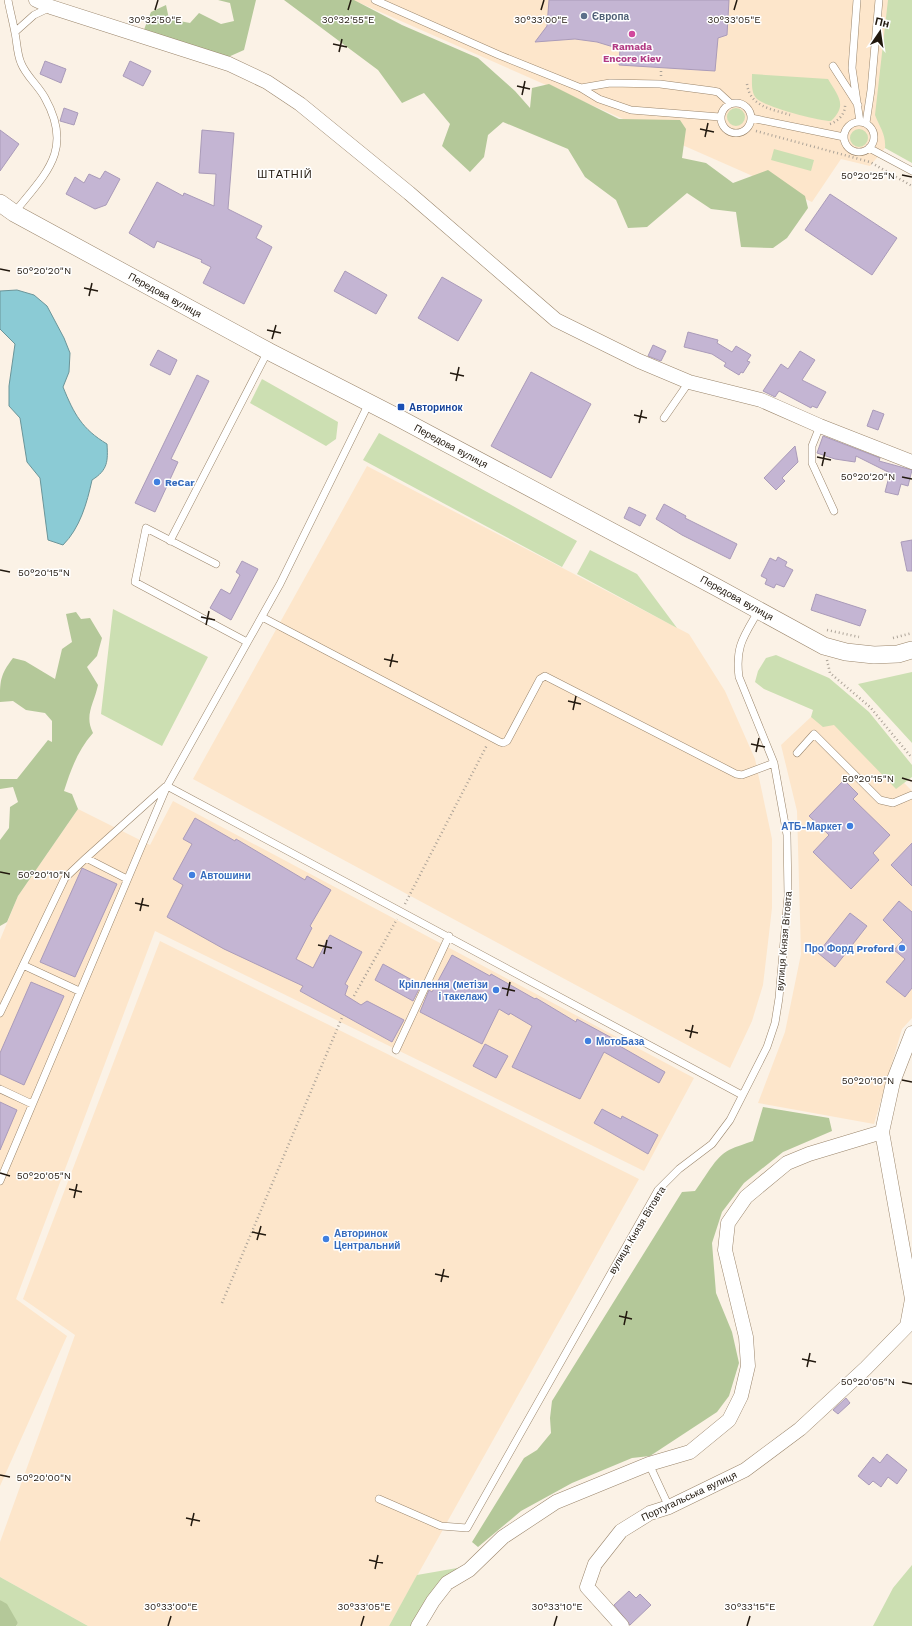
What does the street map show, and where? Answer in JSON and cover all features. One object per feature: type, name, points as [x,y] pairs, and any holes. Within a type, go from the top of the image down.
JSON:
[{"type":"street","points":[[36,0],[51,7],[229,64],[267,82],[300,104],[409,192],[556,320],[639,361],[689,382],[761,400],[820,426],[912,462]]},
{"type":"street","name":"Передова вулиця","points":[[0,203],[14,213],[268,351],[369,402],[824,646],[846,652],[874,655],[898,654],[912,650]]},
{"type":"street","name":"Португальська вулиця","points":[[622,1626],[587,1587],[595,1564],[621,1531],[650,1513],[669,1507],[745,1470],[800,1429],[866,1368],[907,1326],[912,1299],[882,1132],[893,1082],[912,1033]]},
{"type":"street","points":[[418,1626],[433,1601],[447,1583],[469,1570],[503,1536],[556,1502],[649,1464],[690,1452],[729,1420],[741,1396],[748,1366],[746,1337],[725,1250],[728,1223],[746,1197],[787,1163],[809,1154],[882,1132]]},
{"type":"lane","points":[[8,0],[20,62],[27,74],[44,96],[54,116],[58,146],[52,161],[42,178],[14,213]]},
{"type":"lane","points":[[375,0],[499,55],[581,88],[600,99],[631,110],[720,117]]},
{"type":"lane","points":[[856,0],[852,68],[858,105],[863,122],[872,128],[874,135],[874,142],[869,148],[863,152],[856,152],[845,144],[844,137],[848,126],[863,122]]},
{"type":"lane","points":[[863,122],[871,90],[879,0]]},
{"type":"lane","points":[[15,32],[34,15],[51,7]]},
{"type":"lane","points":[[833,66],[858,105]]},
{"type":"lane","points":[[581,88],[610,83],[660,84],[718,92],[730,103]]},
{"type":"lane","points":[[730,103],[742,104],[750,112],[751,118],[749,125],[745,130],[739,133],[732,133],[726,130],[721,124],[720,117],[725,106],[730,103]]},
{"type":"lane","points":[[751,118],[844,137]]},
{"type":"lane","points":[[869,148],[912,171]]},
{"type":"lane","points":[[170,541],[268,351]]},
{"type":"lane","points":[[664,418],[689,382]]},
{"type":"lane","points":[[0,1181],[79,991],[167,786],[280,584],[369,402]]},
{"type":"lane","points":[[820,426],[812,446],[812,463],[834,511]]},
{"type":"lane","points":[[216,564],[146,528],[135,582],[247,642]]},
{"type":"lane","name":"вулиця Князя Вітовта","points":[[379,1499],[441,1526],[467,1528],[658,1190],[679,1169],[712,1144],[730,1120],[766,1047],[775,1023],[780,991],[788,896],[787,835],[774,763],[739,677],[738,651],[743,638],[759,610]]},
{"type":"lane","points":[[262,616],[503,743],[507,741],[540,680],[545,676],[736,774],[742,775],[774,763]]},
{"type":"lane","points":[[797,753],[814,734],[880,800],[893,803],[912,795]]},
{"type":"lane","points":[[0,1013],[64,878],[167,786]]},
{"type":"lane","points":[[167,786],[449,936],[742,1095]]},
{"type":"lane","points":[[86,858],[127,879]]},
{"type":"lane","points":[[396,1050],[449,936]]},
{"type":"lane","points":[[23,965],[79,991]]},
{"type":"lane","points":[[0,1089],[32,1104]]},
{"type":"lane","points":[[649,1464],[669,1507]]},
{"type":"path","points":[[747,84],[748,92],[760,105],[796,116]]},
{"type":"path","points":[[827,124],[832,124],[842,116],[846,107],[844,98]]},
{"type":"path","points":[[756,131],[870,162],[912,186]]},
{"type":"path","points":[[820,629],[866,639]]},
{"type":"path","points":[[887,640],[912,633]]},
{"type":"path","points":[[824,646],[830,673],[870,707],[912,758]]},
{"type":"path","points":[[354,996],[401,911],[490,737]]},
{"type":"path","points":[[222,1303],[343,1015]]},
{"type":"shaded area","points":[[353,0],[894,0],[885,148],[870,166],[841,159],[812,202]]},
{"type":"shaded area","points":[[367,466],[689,634],[725,691],[755,759],[772,839],[772,908],[763,985],[752,1021],[730,1068],[193,779]]},
{"type":"shaded area","points":[[826,703],[912,791],[912,1018],[902,1029],[874,1124],[758,1103],[785,1032],[801,954],[797,811],[781,745]]},
{"type":"shaded area","points":[[173,801],[694,1078],[644,1171],[155,931],[16,1299],[67,1336],[0,1486],[0,940],[18,896],[78,809],[150,845]]},
{"type":"shaded area","name":"Авторинок Центральний","points":[[160,941],[639,1179],[389,1626],[88,1626],[0,1577],[0,1542],[75,1335],[23,1299]]},
{"type":"green space","points":[[218,0],[256,0],[244,50],[226,58],[143,32],[151,12],[166,5],[169,19],[190,23],[199,13],[221,24],[234,21],[230,3]]},
{"type":"green space","points":[[284,0],[354,0],[402,25],[478,58],[515,91],[530,108],[532,88],[549,84],[619,119],[680,120],[686,129],[682,158],[706,163],[733,183],[768,170],[805,196],[808,208],[787,238],[773,248],[741,247],[736,212],[711,209],[687,193],[647,227],[628,228],[616,200],[585,177],[568,149],[503,122],[488,135],[484,157],[470,172],[442,146],[450,124],[424,93],[402,103],[378,70]]},
{"type":"green space","points":[[888,0],[912,0],[912,163],[885,148],[884,135],[875,115]]},
{"type":"green space","points":[[752,74],[828,79],[840,100],[839,110],[831,121],[804,116],[761,102],[754,96],[753,93]]},
{"type":"green space","points":[[736,108],[740,109],[744,113],[744,121],[740,125],[736,126],[732,125],[728,121],[727,117],[728,113],[732,109]]},
{"type":"green space","points":[[859,129],[865,132],[868,138],[865,144],[859,147],[853,144],[850,138],[853,132]]},
{"type":"green space","points":[[774,149],[814,160],[811,171],[771,160]]},
{"type":"green space","points":[[262,379],[338,422],[336,439],[326,446],[250,403]]},
{"type":"green space","points":[[379,433],[577,541],[562,567],[363,460]]},
{"type":"green space","points":[[590,550],[637,574],[677,628],[577,574]]},
{"type":"green space","points":[[113,609],[208,657],[162,746],[101,714]]},
{"type":"green space","points":[[76,612],[81,619],[90,618],[102,638],[97,656],[87,667],[98,685],[89,721],[93,733],[83,746],[76,760],[64,791],[72,794],[78,809],[18,896],[7,922],[0,926],[0,840],[9,828],[10,807],[18,802],[13,787],[0,789],[0,779],[17,779],[48,740],[52,742],[52,721],[45,713],[26,710],[13,701],[0,702],[2,678],[5,669],[13,658],[25,661],[55,679],[62,649],[72,642],[66,614]]},
{"type":"green space","points":[[776,655],[829,678],[869,712],[912,765],[912,777],[896,789],[834,725],[823,727],[811,717],[813,710],[764,689],[755,682],[758,671],[766,658]]},
{"type":"green space","points":[[912,672],[912,743],[858,684]]},
{"type":"green space","points":[[763,1107],[829,1118],[832,1131],[783,1152],[744,1183],[722,1212],[712,1243],[716,1293],[732,1332],[739,1363],[729,1396],[717,1412],[650,1456],[632,1458],[572,1483],[521,1511],[478,1547],[472,1542],[524,1458],[537,1450],[551,1433],[550,1418],[552,1401],[682,1192],[695,1191],[724,1153],[753,1141]]},
{"type":"green space","points":[[912,1565],[912,1626],[873,1626],[893,1588]]},
{"type":"green space","points":[[463,1567],[412,1626],[389,1626],[417,1575]]},
{"type":"green space","points":[[0,1577],[88,1626],[16,1626],[18,1623],[0,1600]]},
{"type":"green space","points":[[0,1600],[7,1604],[18,1623],[16,1626],[0,1626]]},
{"type":"water","points":[[17,290],[34,295],[47,306],[64,338],[70,353],[69,372],[63,387],[67,397],[75,413],[85,426],[91,433],[107,444],[106,465],[101,473],[92,480],[82,515],[74,531],[63,545],[48,540],[40,478],[27,462],[20,418],[9,406],[9,386],[15,344],[0,329],[0,291]]},
{"type":"building","points":[[549,0],[729,0],[727,35],[718,38],[715,71],[619,65],[620,49],[597,42],[575,39],[535,42],[547,26]]},
{"type":"building","points":[[45,61],[66,69],[61,83],[40,74]]},
{"type":"building","points":[[130,61],[151,71],[143,86],[123,76]]},
{"type":"building","points":[[64,108],[78,113],[74,125],[60,121]]},
{"type":"building","points":[[0,130],[19,144],[0,171]]},
{"type":"building","points":[[202,130],[234,133],[228,209],[262,226],[256,238],[272,247],[244,304],[203,283],[211,267],[201,262],[202,260],[157,241],[154,248],[129,233],[157,182],[183,196],[184,193],[214,206],[216,174],[199,173]]},
{"type":"building","points":[[105,171],[120,179],[106,205],[95,209],[66,194],[75,177],[84,183],[89,174],[100,179]]},
{"type":"building","points":[[830,194],[897,238],[872,275],[805,230]]},
{"type":"building","points":[[345,271],[387,295],[376,314],[334,291]]},
{"type":"building","points":[[442,277],[482,300],[458,341],[418,318]]},
{"type":"building","points":[[688,332],[718,340],[717,343],[732,352],[736,346],[751,355],[747,361],[750,362],[743,373],[741,372],[739,375],[724,366],[726,363],[712,354],[684,347]]},
{"type":"building","points":[[653,345],[666,351],[661,361],[648,356]]},
{"type":"building","points":[[158,350],[177,360],[170,375],[150,365]]},
{"type":"building","points":[[800,351],[815,360],[802,380],[826,392],[817,408],[812,406],[811,408],[779,391],[775,397],[763,391],[781,364],[788,369]]},
{"type":"building","points":[[531,372],[591,404],[551,478],[491,446]]},
{"type":"building","points":[[197,375],[209,381],[171,459],[178,462],[155,512],[135,503]]},
{"type":"building","points":[[873,410],[884,414],[878,430],[867,426]]},
{"type":"building","points":[[823,436],[880,458],[879,461],[912,470],[908,486],[901,484],[898,495],[885,492],[890,473],[856,456],[855,462],[835,459],[817,453]]},
{"type":"building","points":[[795,446],[798,462],[782,478],[785,481],[776,490],[764,478]]},
{"type":"building","points":[[664,504],[686,516],[685,518],[737,544],[730,559],[682,535],[656,519]]},
{"type":"building","points":[[629,507],[646,515],[640,526],[624,518]]},
{"type":"building","points":[[912,540],[912,571],[907,571],[901,542]]},
{"type":"building","points":[[778,557],[787,562],[785,566],[793,570],[784,587],[776,584],[774,588],[765,584],[767,579],[761,576],[770,558],[776,561]]},
{"type":"building","points":[[242,561],[258,569],[231,620],[210,608],[221,589],[230,594],[240,575],[236,572]]},
{"type":"building","points":[[816,594],[866,610],[860,626],[811,610]]},
{"type":"building","name":"АТБ-Маркет","points":[[844,780],[858,794],[853,799],[890,835],[873,853],[879,860],[851,889],[813,852],[829,835],[809,816]]},
{"type":"building","points":[[195,818],[235,841],[236,839],[305,880],[307,876],[331,890],[310,926],[312,928],[296,959],[313,968],[330,935],[362,952],[345,984],[348,986],[345,995],[361,1005],[367,1001],[404,1020],[392,1042],[300,991],[303,986],[224,949],[167,917],[183,885],[173,879],[192,844],[183,839]]},
{"type":"building","points":[[912,843],[912,886],[891,865]]},
{"type":"building","points":[[82,868],[117,884],[75,977],[40,962]]},
{"type":"building","name":"Про Форд Proford","points":[[899,901],[912,912],[912,988],[905,997],[886,982],[905,959],[894,950],[903,940],[883,920]]},
{"type":"building","points":[[850,913],[867,926],[835,967],[818,953]]},
{"type":"building","points":[[452,955],[490,976],[491,974],[535,999],[536,998],[576,1022],[577,1019],[612,1038],[611,1041],[665,1072],[659,1083],[604,1052],[580,1099],[512,1067],[532,1026],[510,1013],[509,1015],[499,1009],[482,1044],[420,1012],[429,990],[432,992]]},
{"type":"building","points":[[383,964],[421,985],[413,1001],[375,980]]},
{"type":"building","points":[[31,982],[64,996],[24,1085],[0,1074],[0,1053]]},
{"type":"building","points":[[485,1044],[508,1056],[496,1078],[473,1066]]},
{"type":"building","points":[[0,1102],[17,1110],[0,1150]]},
{"type":"building","points":[[602,1109],[621,1119],[622,1116],[658,1135],[648,1154],[594,1123]]},
{"type":"building","points":[[846,1398],[850,1403],[838,1414],[833,1410]]},
{"type":"building","points":[[887,1454],[907,1470],[897,1484],[888,1477],[881,1487],[873,1481],[869,1485],[858,1476],[873,1457],[880,1463]]},
{"type":"building","points":[[629,1591],[636,1598],[640,1594],[651,1605],[630,1625],[614,1605]]},
{"type":"place","name":"Європа","points":[[584,16]]},
{"type":"place","name":"Ramada Encore Kiev","points":[[632,34]]},
{"type":"place","name":"Авторинок","points":[[401,407]]},
{"type":"place","name":"ReCar","points":[[157,482]]},
{"type":"place","name":"АТБ-Маркет","points":[[850,826]]},
{"type":"place","name":"Автошини","points":[[192,875]]},
{"type":"place","name":"Про Форд Proford","points":[[902,948]]},
{"type":"place","name":"Кріплення (метізи і такелаж)","points":[[496,990]]},
{"type":"place","name":"МотоБаза","points":[[588,1041]]},
{"type":"place","name":"Авторинок Центральний","points":[[326,1239]]},
{"type":"district","name":"ШТАТНІЙ","points":[[285,174]]}]
